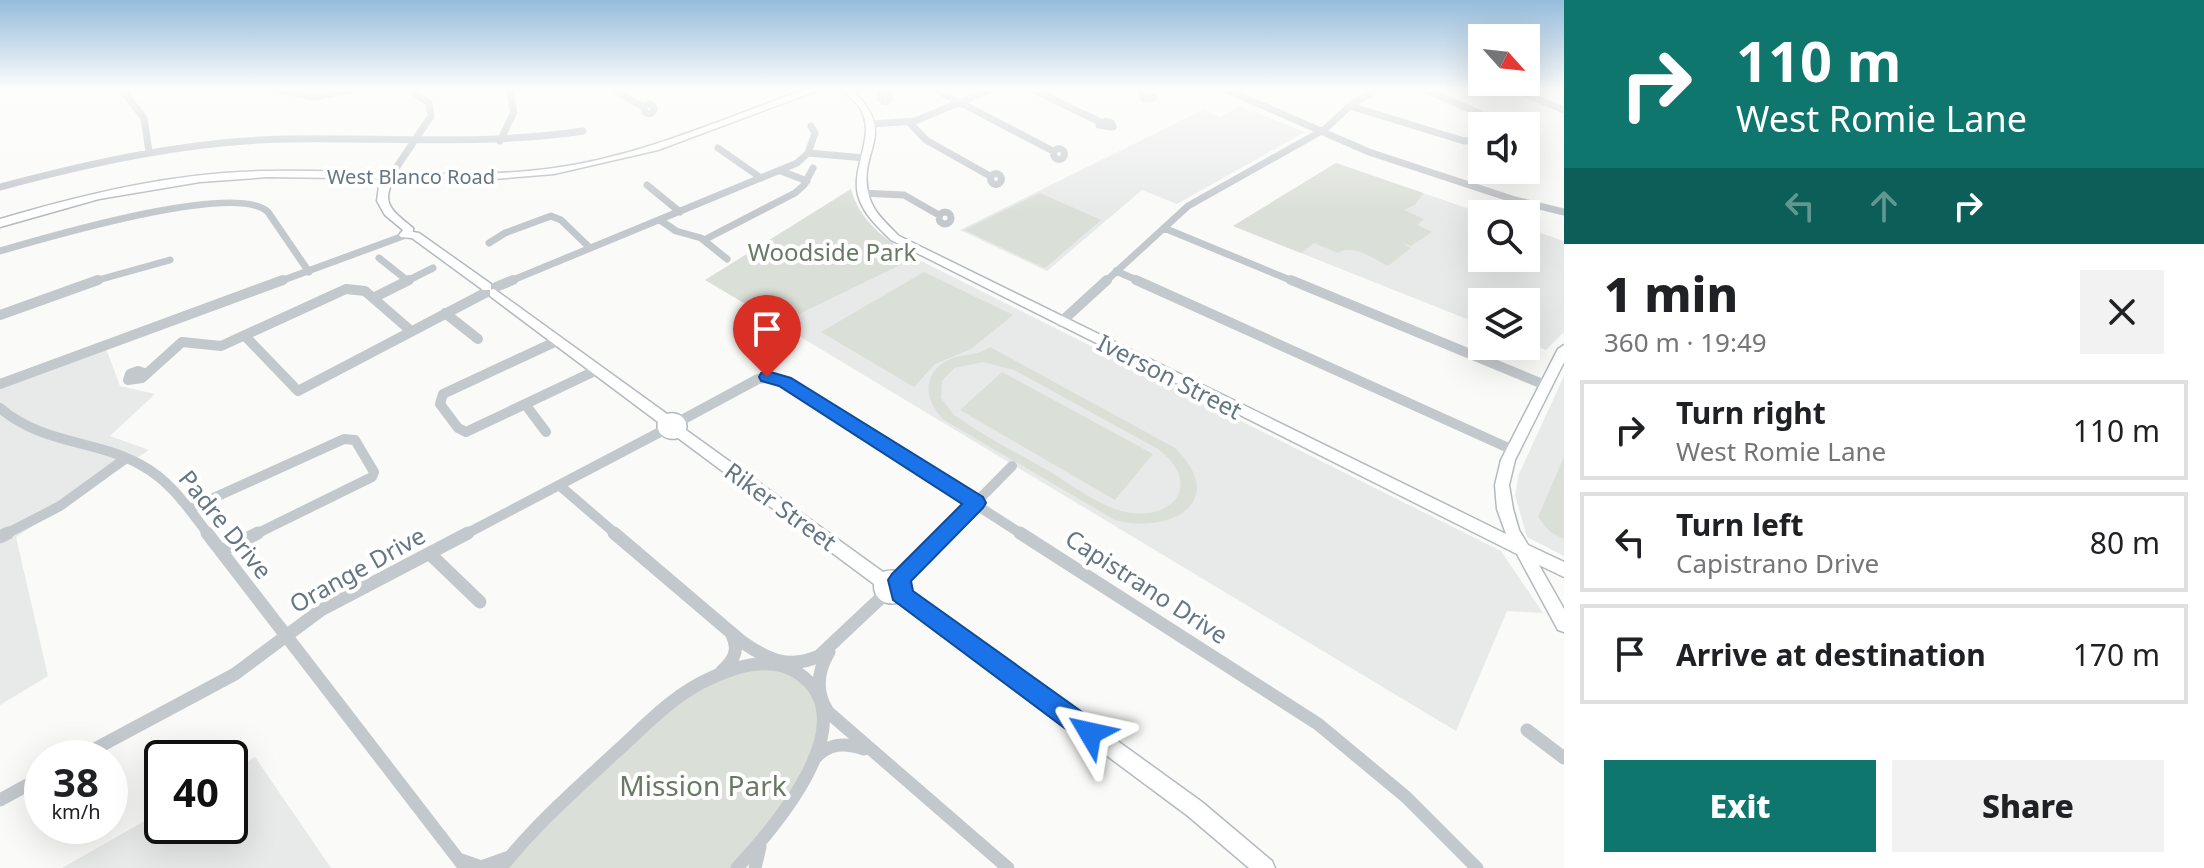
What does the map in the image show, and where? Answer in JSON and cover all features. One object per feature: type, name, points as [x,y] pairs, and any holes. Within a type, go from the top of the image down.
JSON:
[{"type":"main road","name":"West Blanco Road","points":[[0,223],[82,199],[179,181],[268,174],[522,168],[599,156],[680,131]]},
{"type":"main road","name":"West Blanco Road","points":[[0,216],[98,189],[172,176],[269,167],[499,177],[592,164],[704,131]]},
{"type":"street","points":[[149,131],[149,152]]},
{"type":"street","points":[[392,173],[421,131]]},
{"type":"street","points":[[500,141],[505,131]]},
{"type":"street","points":[[0,187],[149,152],[214,143],[273,140],[500,141],[583,131]]},
{"type":"street","points":[[245,336],[298,391],[490,290],[797,163],[808,153],[814,131]]},
{"type":"street","points":[[869,131],[861,193],[896,193],[915,200],[939,215]]},
{"type":"street","points":[[917,131],[926,140],[990,176]]},
{"type":"street","points":[[1014,131],[1053,151]]},
{"type":"street","points":[[1316,131],[1473,187],[1564,210],[1564,201]]},
{"type":"street","points":[[1430,131],[1468,141]]},
{"type":"street","points":[[1061,322],[1188,206],[1319,132]]},
{"type":"street","points":[[718,148],[761,178]]},
{"type":"street","points":[[808,153],[865,158]]},
{"type":"street","points":[[704,240],[776,205],[799,190],[813,168]]},
{"type":"street","points":[[781,171],[807,181]]},
{"type":"street","name":"Riker Street","points":[[392,173],[382,189],[381,200],[384,208],[410,233],[1195,809],[1265,868]]},
{"type":"street","points":[[647,185],[680,212]]},
{"type":"street","name":"Iverson Street","points":[[861,193],[877,223],[904,243],[1564,570]]},
{"type":"street","points":[[0,251],[128,216],[250,203],[264,208],[309,272]]},
{"type":"street","points":[[489,243],[505,233],[551,216],[561,220],[590,248]]},
{"type":"street","points":[[660,220],[676,231],[704,240],[727,259]]},
{"type":"street","points":[[1164,228],[1545,385]]},
{"type":"street","points":[[0,384],[410,233]]},
{"type":"street","points":[[379,258],[408,281]]},
{"type":"street","points":[[0,315],[78,285],[170,260]]},
{"type":"street","points":[[373,298],[433,268]]},
{"type":"street","points":[[1116,271],[1513,450]]},
{"type":"street","points":[[142,378],[182,342],[217,347],[341,290],[357,289],[373,298],[411,331]]},
{"type":"street","points":[[445,313],[478,339]]},
{"type":"street","points":[[557,341],[446,392],[439,399],[462,431],[597,370]]},
{"type":"street","points":[[1564,349],[1503,476],[1507,520],[1564,625]]},
{"type":"street","name":"Orange Drive","points":[[112,740],[221,682],[321,610],[767,377]]},
{"type":"street","name":"Capistrano Drive","points":[[767,377],[785,382],[1318,724],[1406,797],[1477,868]]},
{"type":"street","points":[[525,404],[546,432]]},
{"type":"street","name":"Padre Drive","points":[[0,408],[12,420],[34,433],[126,458],[161,478],[189,509],[465,868]]},
{"type":"street","points":[[189,509],[344,439],[355,440],[374,472],[369,479],[221,551]]},
{"type":"street","points":[[0,537],[60,506],[126,458]]},
{"type":"street","points":[[454,853],[468,864],[481,867],[505,862],[542,821],[666,706],[697,685],[744,667],[807,662],[835,644],[1012,466]]},
{"type":"street","points":[[559,485],[759,655],[802,675],[835,720],[1008,868]]},
{"type":"street","points":[[430,554],[480,602]]},
{"type":"street","points":[[716,676],[737,652],[737,642],[731,633]]},
{"type":"street","points":[[737,868],[789,809],[814,759],[821,727],[819,673],[835,644]]},
{"type":"street","points":[[1527,730],[1564,758]]},
{"type":"street","points":[[814,759],[825,748],[840,743],[869,751]]},
{"type":"street","points":[[0,800],[24,787]]},
{"type":"street","points":[[755,868],[762,841]]},
{"type":"shaded area","points":[[1161,131],[1305,132],[1177,204],[1142,190],[1047,271],[960,230]]},
{"type":"shaded area","points":[[1336,163],[1468,208],[1468,272],[1540,272],[1540,233],[1564,241],[1564,332],[1546,350],[1540,348],[1540,288],[1468,288],[1468,319],[1233,226]]},
{"type":"shaded area","points":[[915,258],[1501,551],[1543,613],[1507,611],[1456,731],[779,324]]},
{"type":"shaded area","points":[[105,346],[120,386],[155,394],[110,436],[149,450],[16,537],[48,676],[0,705],[0,384]]},
{"type":"shaded area","points":[[1564,376],[1564,556],[1527,537],[1515,495],[1519,474]]},
{"type":"shaded area","points":[[255,757],[331,868],[62,868],[104,844],[128,844],[128,830],[144,821],[144,844],[248,844],[248,761]]},
{"type":"green space","points":[[1336,163],[1423,193],[1416,204],[1404,210],[1424,219],[1417,225],[1432,232],[1411,246],[1402,243],[1411,248],[1388,266],[1357,251],[1338,253],[1314,243],[1301,253],[1233,226]]},
{"type":"green space","name":"Woodside Park","points":[[851,189],[868,221],[915,258],[779,324],[705,280]]},
{"type":"green space","points":[[1040,193],[1101,220],[1045,268],[964,230]]},
{"type":"green space","points":[[924,272],[1013,315],[971,349],[935,364],[914,387],[821,332]]},
{"type":"green space","points":[[990,347],[1175,448],[1190,467],[1197,484],[1195,498],[1186,510],[1155,523],[1115,520],[944,420],[929,395],[935,370],[953,358]],"holes":[[[983,362],[1014,370],[1158,449],[1172,463],[1179,476],[1180,489],[1175,499],[1166,507],[1152,512],[1136,513],[1110,507],[966,423],[954,415],[941,398],[942,381],[954,368]]]},
{"type":"green space","points":[[1002,372],[1153,454],[1115,500],[960,410]]},
{"type":"green space","points":[[1564,457],[1564,539],[1550,532],[1538,517]]},
{"type":"green space","name":"Mission Park","points":[[744,667],[790,668],[822,708],[807,777],[737,868],[501,868],[666,706]]},
{"type":"route","points":[[767,377],[785,382],[976,503],[899,580],[903,587],[901,594],[1090,733]]}]
